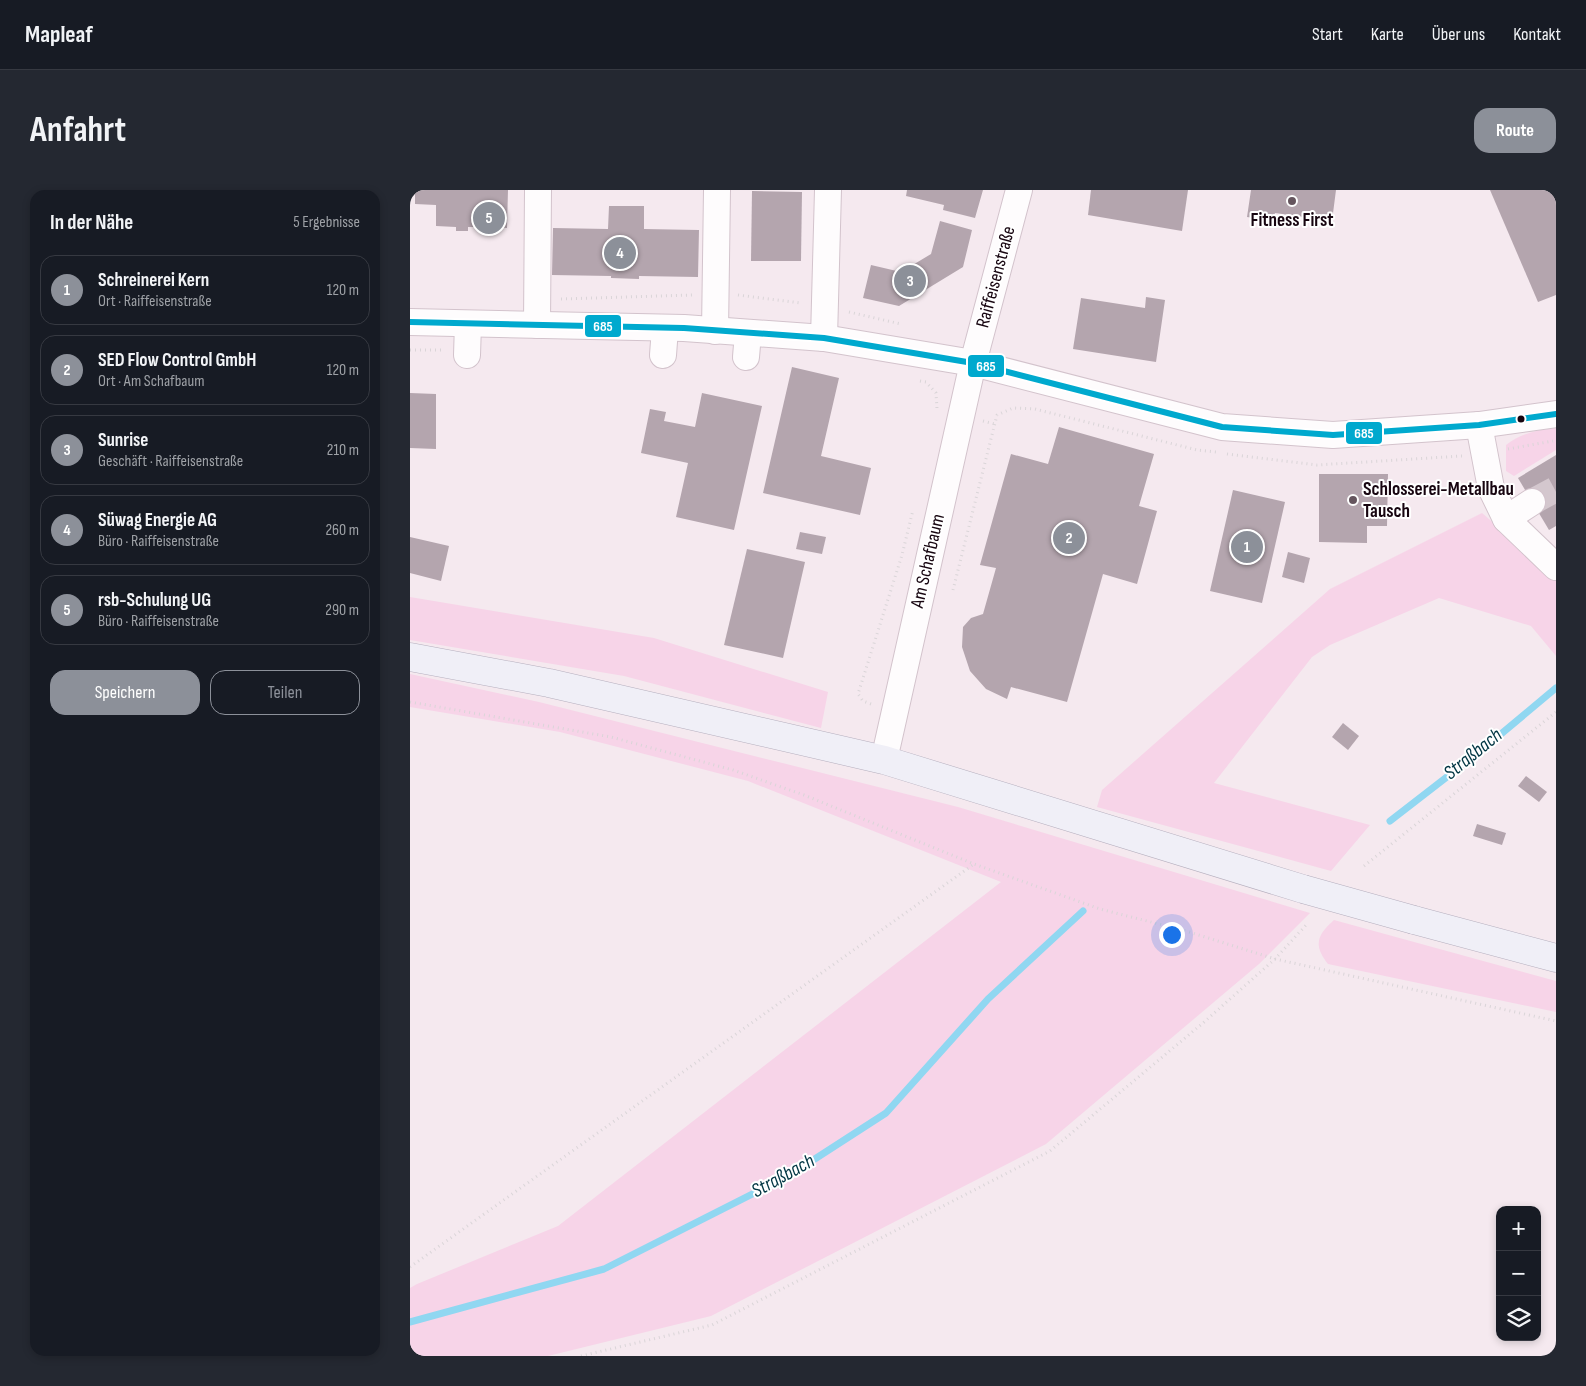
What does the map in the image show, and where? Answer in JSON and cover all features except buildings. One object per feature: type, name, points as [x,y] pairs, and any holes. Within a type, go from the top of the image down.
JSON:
[{"type":"main road","points":[[410,657],[549,683],[884,760],[1303,889],[1556,958]]},
{"type":"street","points":[[537,325],[538,190]]},
{"type":"street","points":[[715,331],[717,190]]},
{"type":"street","points":[[824,338],[828,190]]},
{"type":"street","name":"Raiffeisenstraße","points":[[973,363],[1019,190]]},
{"type":"street","points":[[410,322],[666,328],[715,331],[747,345],[824,338],[973,363],[1222,427],[1334,435],[1479,425],[1556,414]]},
{"type":"street","points":[[467,355],[468,324]]},
{"type":"street","points":[[663,355],[666,328]]},
{"type":"street","name":"Am Schafbaum","points":[[884,760],[973,363]]},
{"type":"street","points":[[1479,425],[1491,488],[1506,519],[1556,567]]},
{"type":"street","points":[[1506,519],[1532,502]]},
{"type":"path","points":[[953,590],[997,415],[1013,408],[1035,410],[1096,423],[1197,450],[1317,466],[1484,454],[1556,441]]},
{"type":"path","points":[[410,702],[611,737],[733,770],[804,795],[974,864],[1100,909],[1186,931],[1275,958],[1556,1021]]},
{"type":"path","points":[[1364,866],[1556,712]]},
{"type":"path","points":[[410,1267],[974,864]]},
{"type":"path","points":[[581,1356],[712,1325],[1050,1152],[1203,1023],[1275,958],[1307,924]]},
{"type":"shaded area","points":[[1556,428],[1556,450],[1514,476],[1506,471],[1506,445],[1530,433]]},
{"type":"shaded area","points":[[1482,513],[1556,577],[1556,656],[1531,626],[1439,598],[1330,645],[1312,657],[1214,783],[1370,825],[1331,871],[1097,807],[1102,790],[1330,589]]},
{"type":"shaded area","points":[[410,597],[654,638],[828,692],[821,728],[624,676],[410,640]]},
{"type":"shaded area","points":[[410,674],[539,702],[958,807],[1310,913],[1259,964],[1046,1144],[711,1316],[548,1356],[410,1356],[410,1288],[558,1226],[1001,882],[748,781],[560,732],[410,707]]},
{"type":"shaded area","points":[[1334,920],[1556,981],[1556,1012],[1328,964],[1320,951],[1319,940]]},
{"type":"waterway","name":"Straßbach","points":[[1390,821],[1483,749],[1556,688]]},
{"type":"waterway","name":"Straßbach","points":[[410,1322],[604,1269],[790,1175],[886,1113],[988,999],[1083,911]]},
{"type":"tunnel","points":[[1532,502],[1556,489]]},
{"type":"transit line","name":"685","points":[[410,322],[684,328],[824,338],[973,363],[1222,427],[1333,435],[1479,425],[1556,414]]},
{"type":"place","name":"Fitness First","points":[[1292,201]]},
{"type":"place","name":"rsb-Schulung UG","points":[[489,218]]},
{"type":"place","name":"Süwag Energie AG","points":[[620,253]]},
{"type":"place","name":"Sunrise","points":[[910,281]]},
{"type":"place","name":"Schlosserei-Metallbau Tausch","points":[[1353,500]]},
{"type":"place","name":"SED Flow Control GmbH","points":[[1069,538]]},
{"type":"place","name":"Schreinerei Kern","points":[[1247,547]]}]
